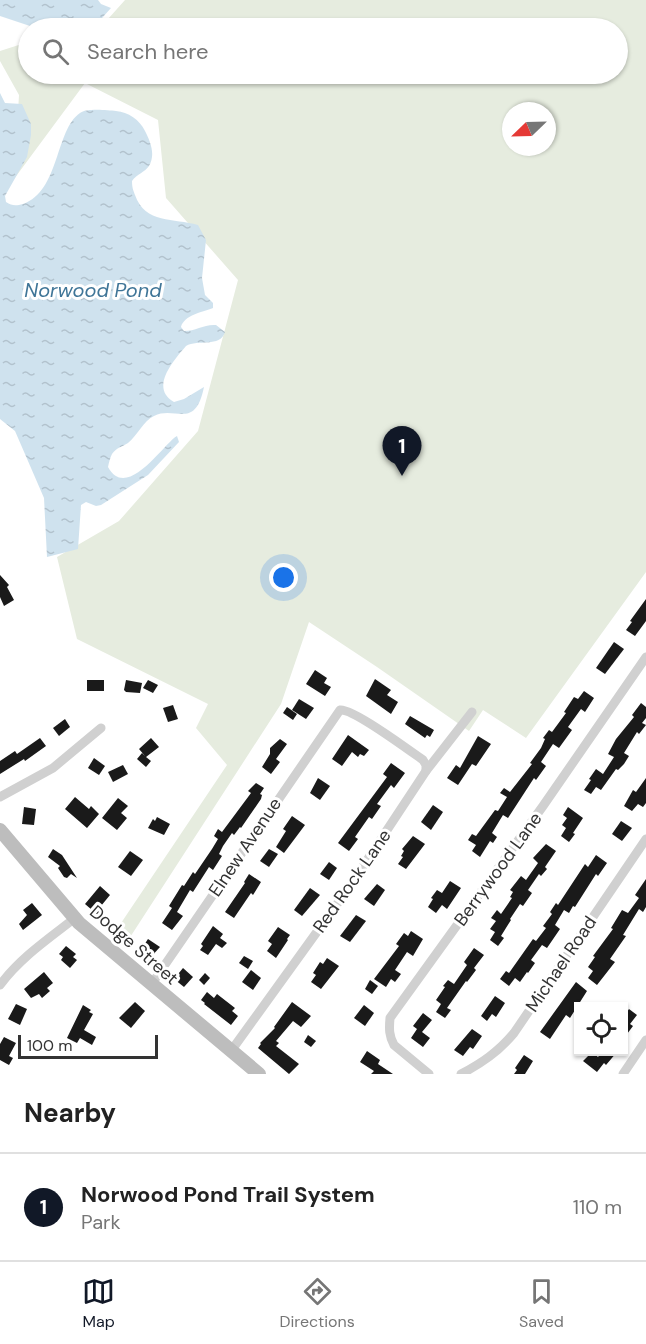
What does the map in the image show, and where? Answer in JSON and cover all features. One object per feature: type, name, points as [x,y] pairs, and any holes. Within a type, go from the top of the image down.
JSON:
[{"type":"main road","name":"Dodge Street","points":[[0,830],[75,918],[100,942],[259,1074]]},
{"type":"street","name":"Berrywood Lane","points":[[429,1074],[394,1045],[389,1030],[390,1018],[543,806],[646,657]]},
{"type":"street","name":"Elnew Avenue","points":[[151,985],[340,710],[344,709],[358,716],[423,760],[426,771]]},
{"type":"street","name":"Red Rock Lane","points":[[231,1050],[350,886],[426,771],[472,712]]},
{"type":"street","points":[[0,797],[53,768],[101,728]]},
{"type":"street","name":"Michael Road","points":[[461,1074],[484,1062],[500,1050],[514,1033],[646,839]]},
{"type":"street","points":[[0,985],[35,948],[75,918]]},
{"type":"street","points":[[623,1074],[646,1040]]},
{"type":"shaded area","points":[[125,0],[646,0],[646,572],[526,738],[483,710],[469,731],[309,622],[281,704],[125,945],[111,938],[227,765],[196,728],[208,704],[77,639],[57,557],[119,521],[198,431],[238,280],[166,198],[158,120],[87,84],[628,84],[628,18],[109,18]]},
{"type":"shaded area","points":[[18,45],[18,84],[84,84],[14,179],[19,95],[0,61],[0,51]]},
{"type":"water","points":[[0,0],[98,0],[101,4],[111,8],[102,18],[18,18],[18,22],[0,16]]},
{"type":"water","name":"Norwood Pond","points":[[0,93],[5,103],[22,104],[31,124],[27,157],[5,196],[6,202],[12,205],[23,204],[35,197],[44,187],[72,121],[83,111],[107,110],[125,113],[140,123],[149,139],[152,152],[149,166],[132,181],[132,187],[140,204],[146,211],[161,218],[198,225],[206,240],[202,278],[205,295],[213,303],[213,308],[190,317],[181,327],[184,331],[216,325],[225,332],[214,342],[186,346],[166,374],[164,389],[167,396],[174,402],[204,387],[195,409],[190,413],[162,413],[150,418],[132,440],[114,452],[108,467],[116,476],[125,478],[145,467],[177,436],[179,442],[148,475],[101,505],[96,506],[86,502],[81,505],[78,549],[47,557],[44,498],[15,431],[0,419]]},
{"type":"building","points":[[0,575],[9,585],[7,587],[14,600],[4,606],[0,597]]},
{"type":"building","points":[[646,599],[646,621],[635,636],[626,630]]},
{"type":"building","points":[[614,642],[624,649],[605,674],[596,668]]},
{"type":"building","points":[[315,670],[327,678],[324,683],[331,687],[325,696],[306,684]]},
{"type":"building","points":[[375,679],[391,690],[387,695],[398,702],[391,714],[366,696]]},
{"type":"building","points":[[87,680],[104,680],[104,691],[87,691]]},
{"type":"building","points":[[126,680],[142,683],[140,693],[126,692],[124,690]]},
{"type":"building","points":[[148,680],[158,685],[153,693],[143,688]]},
{"type":"building","points":[[584,691],[594,698],[585,712],[581,709],[568,727],[572,730],[559,748],[553,744],[541,762],[546,766],[536,780],[534,778],[508,818],[503,815],[492,833],[497,837],[493,843],[490,841],[480,857],[472,851],[476,845],[468,840],[472,834],[476,836],[495,810],[498,811],[507,797],[500,793],[504,788],[510,792],[532,764],[530,763],[545,739],[543,738],[549,730],[552,732],[574,697],[578,699]]},
{"type":"building","points":[[299,699],[314,708],[306,719],[292,710]]},
{"type":"building","points":[[641,703],[646,707],[646,718],[642,723],[646,725],[639,734],[637,732],[624,753],[629,756],[624,764],[618,770],[616,769],[601,790],[596,787],[591,794],[584,790],[596,769],[603,774],[614,757],[608,754],[616,739],[634,717],[632,715]]},
{"type":"building","points":[[173,705],[178,719],[168,722],[163,708]]},
{"type":"building","points":[[287,707],[297,714],[293,720],[283,713]]},
{"type":"building","points":[[410,716],[434,730],[430,737],[427,735],[425,738],[405,724]]},
{"type":"building","points":[[65,719],[70,727],[59,736],[53,728]]},
{"type":"building","points":[[348,735],[369,750],[364,756],[360,754],[358,757],[352,752],[342,766],[332,759]]},
{"type":"building","points":[[478,736],[491,744],[476,766],[472,764],[458,785],[447,778],[456,765],[460,768]]},
{"type":"building","points":[[40,738],[46,746],[25,761],[24,759],[0,774],[0,761],[15,751],[17,754]]},
{"type":"building","points":[[151,738],[159,747],[146,757],[151,761],[146,767],[137,759],[142,753],[145,756],[139,749]]},
{"type":"building","points":[[280,739],[287,744],[276,759],[280,762],[271,774],[262,767],[270,754],[270,748]]},
{"type":"building","points":[[94,758],[105,766],[99,775],[88,768]]},
{"type":"building","points":[[391,763],[405,773],[394,788],[391,785],[377,804],[381,806],[372,819],[369,817],[355,837],[358,839],[349,851],[338,843],[387,777],[383,774]]},
{"type":"building","points":[[123,765],[128,774],[113,782],[108,772]]},
{"type":"building","points":[[318,778],[330,786],[320,800],[310,793]]},
{"type":"building","points":[[646,778],[646,803],[643,807],[638,804],[632,811],[624,806],[633,790],[636,792]]},
{"type":"building","points":[[256,783],[264,788],[260,794],[261,799],[241,828],[234,835],[232,833],[223,846],[219,854],[222,856],[213,870],[209,867],[193,892],[190,890],[177,912],[183,916],[172,930],[162,923],[172,908],[169,906],[182,885],[184,886],[193,872],[195,874],[212,849],[218,839],[214,836],[218,829],[222,832],[251,793],[248,791]]},
{"type":"building","points":[[75,797],[89,809],[91,806],[99,814],[87,828],[65,809]]},
{"type":"building","points":[[118,798],[128,806],[121,813],[127,818],[117,830],[102,818]]},
{"type":"building","points":[[433,805],[443,812],[431,830],[421,822]]},
{"type":"building","points":[[24,807],[36,809],[34,825],[22,824]]},
{"type":"building","points":[[568,807],[583,818],[569,842],[561,836],[566,828],[562,825],[567,818],[563,815]]},
{"type":"building","points":[[292,816],[305,825],[284,853],[276,847],[286,831],[283,829]]},
{"type":"building","points":[[157,817],[170,824],[164,835],[148,828],[153,819],[155,821]]},
{"type":"building","points":[[621,821],[632,828],[622,841],[612,834]]},
{"type":"building","points":[[413,836],[425,844],[406,869],[398,864],[403,857],[401,856],[404,851],[402,849]]},
{"type":"building","points":[[546,844],[556,851],[545,867],[547,869],[541,876],[539,874],[528,890],[532,893],[523,906],[520,904],[510,919],[501,936],[504,938],[498,946],[490,940],[495,932],[490,929],[496,921],[491,918],[497,910],[501,914],[512,898],[510,897],[513,892],[510,890],[521,876],[526,880],[538,863],[533,858]]},
{"type":"building","points":[[53,849],[62,855],[77,878],[71,874],[67,878],[64,877],[58,868],[60,866],[48,857]]},
{"type":"building","points":[[269,849],[278,854],[269,867],[260,861]]},
{"type":"building","points":[[130,851],[143,860],[131,876],[118,867]]},
{"type":"building","points":[[596,855],[607,863],[598,876],[596,874],[575,907],[573,906],[569,913],[564,910],[555,925],[560,929],[547,948],[542,945],[531,960],[535,963],[528,973],[520,982],[515,978],[509,986],[500,979],[506,971],[509,973],[533,939],[536,941],[546,928],[543,926],[552,914],[550,912],[556,903],[558,905],[585,864],[588,867]]},
{"type":"building","points":[[329,862],[337,868],[329,880],[320,874]]},
{"type":"building","points":[[249,874],[261,882],[234,918],[225,912]]},
{"type":"building","points":[[646,879],[646,907],[643,912],[639,909],[623,935],[626,936],[610,959],[615,962],[597,985],[588,978],[593,971],[588,967],[595,957],[593,956],[613,929],[611,928],[622,910],[628,913],[639,898],[635,895]]},
{"type":"building","points":[[450,881],[461,888],[447,909],[442,905],[436,913],[428,907],[433,899],[431,898],[437,890],[442,893]]},
{"type":"building","points":[[377,884],[385,890],[374,906],[364,899]]},
{"type":"building","points":[[100,886],[110,895],[101,906],[104,910],[99,916],[85,904]]},
{"type":"building","points":[[310,888],[320,895],[302,916],[294,910]]},
{"type":"building","points":[[32,903],[42,915],[23,930],[19,924],[27,915],[23,910]]},
{"type":"building","points":[[356,915],[366,921],[350,942],[340,936]]},
{"type":"building","points":[[213,926],[223,934],[220,938],[227,943],[222,948],[216,944],[208,955],[200,950],[203,946],[201,944]]},
{"type":"building","points":[[278,927],[290,935],[276,958],[267,951],[272,944],[268,941]]},
{"type":"building","points":[[411,931],[423,939],[413,956],[407,952],[395,970],[401,974],[395,982],[391,979],[386,987],[374,979],[399,946],[396,944],[404,933],[408,936]]},
{"type":"building","points":[[148,939],[160,947],[150,958],[140,951]]},
{"type":"building","points":[[66,946],[76,954],[73,957],[77,960],[70,968],[61,960],[63,957],[59,954]]},
{"type":"building","points":[[474,948],[484,955],[474,968],[476,970],[447,1008],[451,1010],[445,1018],[436,1012],[441,1004],[436,1000],[448,980],[454,984],[467,965],[464,962]]},
{"type":"building","points":[[244,956],[253,961],[248,969],[239,963]]},
{"type":"building","points":[[327,958],[339,966],[321,989],[311,982],[316,975],[313,973],[320,962],[323,964]]},
{"type":"building","points":[[183,968],[193,977],[184,987],[174,979]]},
{"type":"building","points":[[251,970],[261,978],[253,990],[242,982]]},
{"type":"building","points":[[44,972],[53,983],[47,988],[50,991],[42,998],[39,994],[31,998],[24,989]]},
{"type":"building","points":[[205,973],[210,978],[204,985],[199,980]]},
{"type":"building","points":[[370,980],[378,986],[372,994],[365,989]]},
{"type":"building","points":[[576,982],[587,991],[580,1002],[574,1002],[574,1012],[570,1018],[566,1015],[550,1039],[540,1032]]},
{"type":"building","points":[[207,992],[214,998],[217,994],[235,1008],[232,1011],[238,1016],[231,1025],[201,1000]]},
{"type":"building","points":[[495,996],[505,1003],[496,1017],[492,1014],[487,1021],[481,1016]]},
{"type":"building","points":[[135,1002],[145,1011],[131,1028],[119,1018]]},
{"type":"building","points":[[292,1002],[311,1016],[301,1027],[293,1021],[276,1041],[279,1043],[276,1046],[299,1064],[289,1074],[258,1048]]},
{"type":"building","points":[[16,1004],[27,1009],[20,1025],[8,1019]]},
{"type":"building","points":[[83,1005],[93,1014],[84,1030],[96,1037],[92,1045],[80,1038],[77,1043],[67,1038]]},
{"type":"building","points":[[364,1005],[374,1013],[365,1026],[354,1018]]},
{"type":"building","points":[[628,1010],[637,1015],[630,1024],[633,1026],[628,1033]]},
{"type":"building","points":[[423,1013],[432,1020],[422,1032],[430,1038],[423,1047],[411,1038],[417,1029],[413,1026]]},
{"type":"building","points":[[472,1029],[482,1036],[473,1049],[470,1047],[463,1056],[454,1050]]},
{"type":"building","points":[[308,1035],[316,1041],[311,1047],[304,1042]]},
{"type":"building","points":[[4,1037],[16,1043],[9,1056],[13,1058],[9,1065],[0,1060],[0,1044]]},
{"type":"building","points":[[367,1051],[380,1060],[378,1064],[393,1074],[371,1074],[374,1071],[360,1062]]},
{"type":"building","points":[[524,1055],[533,1061],[525,1074],[514,1074],[517,1070],[515,1068]]},
{"type":"building","points":[[588,1056],[614,1056],[597,1072],[583,1061]]},
{"type":"place","name":"Norwood Pond Trail System","points":[[402,476]]}]
